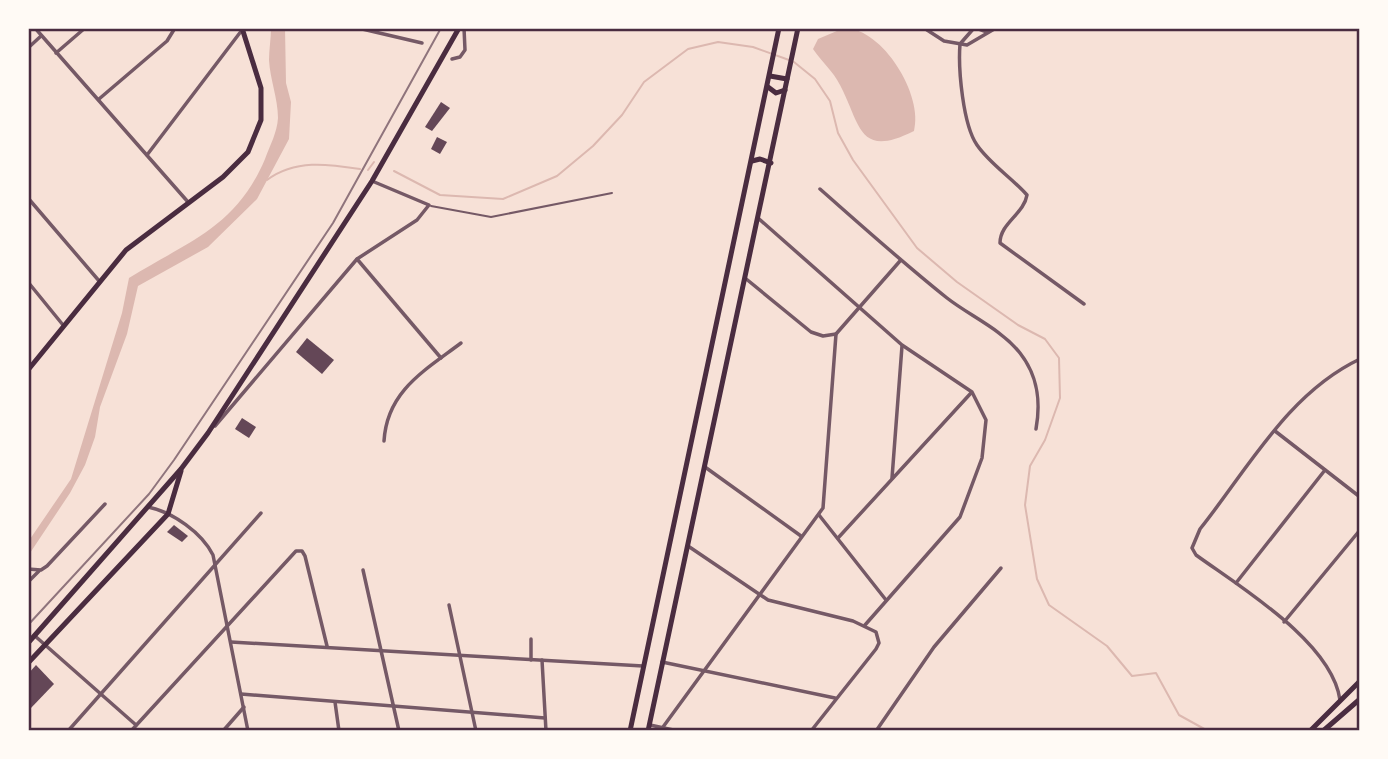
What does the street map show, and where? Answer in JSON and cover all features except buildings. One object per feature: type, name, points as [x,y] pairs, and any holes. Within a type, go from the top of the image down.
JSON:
[{"type":"main road","points":[[28,643],[181,469],[208,433],[372,181],[462,28]]},
{"type":"main road","points":[[630,731],[779,28]]},
{"type":"main road","points":[[649,728],[798,28]]},
{"type":"main road","points":[[28,370],[134,242],[233,170],[248,152],[259,127],[261,88],[242,29]]},
{"type":"main road","points":[[770,76],[787,79]]},
{"type":"main road","points":[[768,87],[776,93],[785,90]]},
{"type":"main road","points":[[752,161],[760,159],[771,163]]},
{"type":"main road","points":[[28,663],[168,514],[181,469]]},
{"type":"main road","points":[[1310,731],[1360,681]]},
{"type":"main road","points":[[1323,731],[1360,699]]},
{"type":"street","points":[[35,28],[188,202]]},
{"type":"street","points":[[56,52],[85,28]]},
{"type":"street","points":[[99,99],[167,41],[175,28]]},
{"type":"street","points":[[358,28],[422,43]]},
{"type":"street","points":[[452,59],[460,57],[465,50],[462,28]]},
{"type":"street","points":[[924,28],[944,41],[960,44],[972,44],[994,29]]},
{"type":"street","points":[[994,29],[982,32],[975,28],[960,44],[960,71],[973,138],[984,153],[1027,195],[1024,205],[1002,232],[1000,243],[1084,304]]},
{"type":"street","points":[[148,155],[242,29]]},
{"type":"street","points":[[28,48],[41,36]]},
{"type":"street","points":[[208,433],[357,259],[417,220],[429,205],[372,181]]},
{"type":"street","points":[[820,189],[900,261],[967,313],[1008,340],[1020,354],[1038,392],[1035,429]]},
{"type":"street","points":[[28,198],[101,283]]},
{"type":"street","points":[[758,218],[858,309],[902,345],[972,392],[981,406],[987,430],[982,458],[963,512],[865,625]]},
{"type":"street","points":[[357,259],[441,358]]},
{"type":"street","points":[[663,727],[819,515],[825,498],[836,334],[900,261]]},
{"type":"street","points":[[745,278],[811,332],[823,336],[836,334]]},
{"type":"street","points":[[28,282],[64,327]]},
{"type":"street","points":[[384,441],[385,423],[394,400],[461,343]]},
{"type":"street","points":[[892,480],[902,345]]},
{"type":"street","points":[[1341,702],[1337,684],[1319,655],[1284,622],[1193,552],[1192,544],[1200,529],[1275,431],[1314,389],[1360,359]]},
{"type":"street","points":[[838,538],[972,392]]},
{"type":"street","points":[[1275,431],[1360,497]]},
{"type":"street","points":[[704,466],[802,536]]},
{"type":"street","points":[[1236,583],[1325,470]]},
{"type":"street","points":[[28,582],[105,504]]},
{"type":"street","points":[[148,507],[168,514],[208,544],[215,561],[248,731]]},
{"type":"street","points":[[68,731],[215,561],[261,513]]},
{"type":"street","points":[[819,515],[886,600]]},
{"type":"street","points":[[1284,622],[1360,530]]},
{"type":"street","points":[[686,545],[698,550],[775,603],[865,625],[876,632],[879,643],[811,731]]},
{"type":"street","points":[[131,731],[227,623],[296,551],[304,552],[327,646]]},
{"type":"street","points":[[876,731],[934,647],[1001,568]]},
{"type":"street","points":[[28,569],[41,570]]},
{"type":"street","points":[[363,570],[400,731]]},
{"type":"street","points":[[449,605],[476,731]]},
{"type":"street","points":[[35,636],[136,725]]},
{"type":"street","points":[[531,639],[531,660]]},
{"type":"street","points":[[231,642],[643,666]]},
{"type":"street","points":[[542,660],[546,731]]},
{"type":"street","points":[[662,662],[835,698]]},
{"type":"street","points":[[241,694],[545,718]]},
{"type":"street","points":[[334,701],[339,731]]},
{"type":"street","points":[[223,731],[244,707]]},
{"type":"street","points":[[649,728],[663,727],[678,731]]},
{"type":"street","points":[[1088,731],[1103,731]]},
{"type":"lane","points":[[429,205],[491,217],[612,193]]},
{"type":"shaded area","points":[[271,28],[285,28],[286,83],[291,102],[289,139],[257,199],[208,247],[138,286],[127,334],[100,407],[95,437],[85,465],[70,493],[28,556],[28,542],[71,479],[122,313],[129,278],[190,243],[225,217],[240,202],[265,159],[278,118],[269,60]]},
{"type":"shaded area","points":[[844,28],[859,31],[873,39],[897,66],[913,100],[914,131],[896,139],[882,141],[864,134],[837,80],[813,49],[818,39]]},
{"type":"waterway","points":[[394,171],[440,195],[503,199],[557,176],[593,146],[622,115],[644,82],[688,49],[718,42],[753,47],[789,60]]},
{"type":"waterway","points":[[794,62],[815,79],[830,101],[838,133],[853,160],[917,248],[957,282],[1018,325],[1045,339],[1059,358],[1060,398],[1045,440],[1030,466],[1025,505],[1037,579],[1049,605],[1107,646],[1132,676],[1156,673],[1179,715],[1208,731]]},
{"type":"waterway","points":[[368,170],[374,162]]},
{"type":"waterway","points":[[267,180],[278,173],[300,166],[324,165],[360,169]]},
{"type":"railway","points":[[28,625],[149,494],[174,460],[333,223],[441,28]]}]
